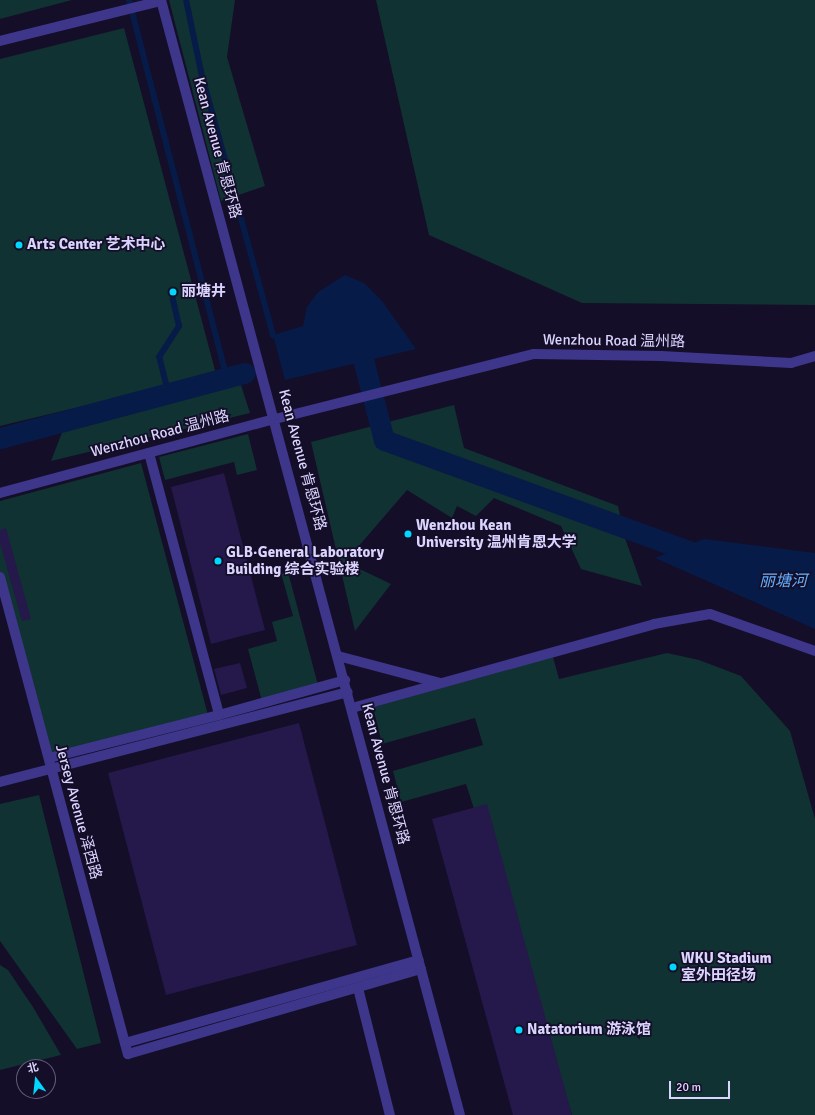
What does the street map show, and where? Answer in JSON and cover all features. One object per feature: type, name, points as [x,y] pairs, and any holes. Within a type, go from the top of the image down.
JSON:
[{"type":"street","points":[[0,40],[161,0]]},
{"type":"street","name":"Kean Avenue 肯恩环路","points":[[161,0],[345,680],[460,1115]]},
{"type":"street","name":"Wenzhou Road 温州路","points":[[0,493],[275,419],[534,354],[661,356],[791,363],[815,356]]},
{"type":"street","points":[[149,453],[219,715]]},
{"type":"street","name":"Jersey Avenue 泽西路","points":[[0,577],[128,1054],[358,988]]},
{"type":"street","points":[[352,708],[654,624],[710,614],[815,651]]},
{"type":"street","points":[[338,656],[440,683]]},
{"type":"street","points":[[49,758],[219,715],[345,680]]},
{"type":"street","points":[[0,782],[348,692]]},
{"type":"street","points":[[390,1115],[358,988],[420,965]]},
{"type":"street","points":[[125,1043],[420,965]]},
{"type":"green space","points":[[0,0],[72,0],[0,19]]},
{"type":"green space","points":[[169,0],[235,0],[227,57],[265,186],[221,201]]},
{"type":"green space","points":[[376,0],[815,0],[815,305],[582,303],[429,235]]},
{"type":"green space","points":[[124,28],[216,374],[0,426],[0,59]]},
{"type":"green space","points":[[240,382],[250,413],[51,461],[63,430]]},
{"type":"green space","points":[[454,405],[464,448],[618,506],[625,538],[642,586],[581,569],[561,526],[494,498],[476,516],[457,506],[452,518],[407,490],[345,562],[391,584],[355,631],[311,442]]},
{"type":"green space","points":[[248,434],[257,470],[237,475],[234,462],[165,480],[159,457]]},
{"type":"green space","points":[[141,463],[208,715],[49,758],[0,576],[0,501]]},
{"type":"green space","points":[[288,572],[318,685],[262,701],[248,649],[277,641],[272,622],[293,616],[281,573]]},
{"type":"green space","name":"WKU Stadium 室外田径场","points":[[667,653],[699,660],[741,676],[790,731],[815,819],[815,1115],[572,1115],[466,784],[401,802],[393,771],[483,745],[475,718],[382,744],[373,707],[553,657],[559,679]]},
{"type":"green space","points":[[39,795],[101,1043],[77,1049],[0,941],[0,804]]},
{"type":"green space","points":[[0,965],[8,970],[33,1007],[61,1055],[45,1059],[16,1059],[16,1066],[0,1070]]},
{"type":"water","points":[[345,275],[364,283],[382,301],[416,349],[285,380],[273,335],[303,326],[307,307],[318,292]]},
{"type":"water","name":"丽塘河","points":[[704,539],[815,553],[815,629],[655,558]]},
{"type":"building","name":"GLB·General Laboratory Building 综合实验楼","points":[[224,473],[265,630],[211,644],[171,487]]},
{"type":"building","points":[[6,528],[31,619],[22,621],[0,543],[0,530]]},
{"type":"building","points":[[240,663],[247,688],[221,695],[214,669]]},
{"type":"building","points":[[299,723],[357,945],[166,995],[108,773]]},
{"type":"building","points":[[487,804],[572,1115],[513,1115],[432,819]]},
{"type":"waterway","points":[[129,0],[227,378]]},
{"type":"waterway","points":[[186,0],[201,72],[273,335]]},
{"type":"waterway","points":[[168,392],[159,357],[179,326],[173,299]]},
{"type":"waterway","points":[[348,347],[359,344],[384,440],[708,558]]},
{"type":"waterway","points":[[0,438],[245,373]]},
{"type":"place","name":"Arts Center 艺术中心","points":[[19,245]]},
{"type":"place","name":"丽塘井","points":[[173,292]]},
{"type":"place","name":"Wenzhou Kean University 温州肯恩大学","points":[[408,534]]},
{"type":"place","name":"GLB·General Laboratory Building 综合实验楼","points":[[218,561]]},
{"type":"place","name":"WKU Stadium 室外田径场","points":[[673,967]]},
{"type":"place","name":"Natatorium 游泳馆","points":[[519,1030]]}]
